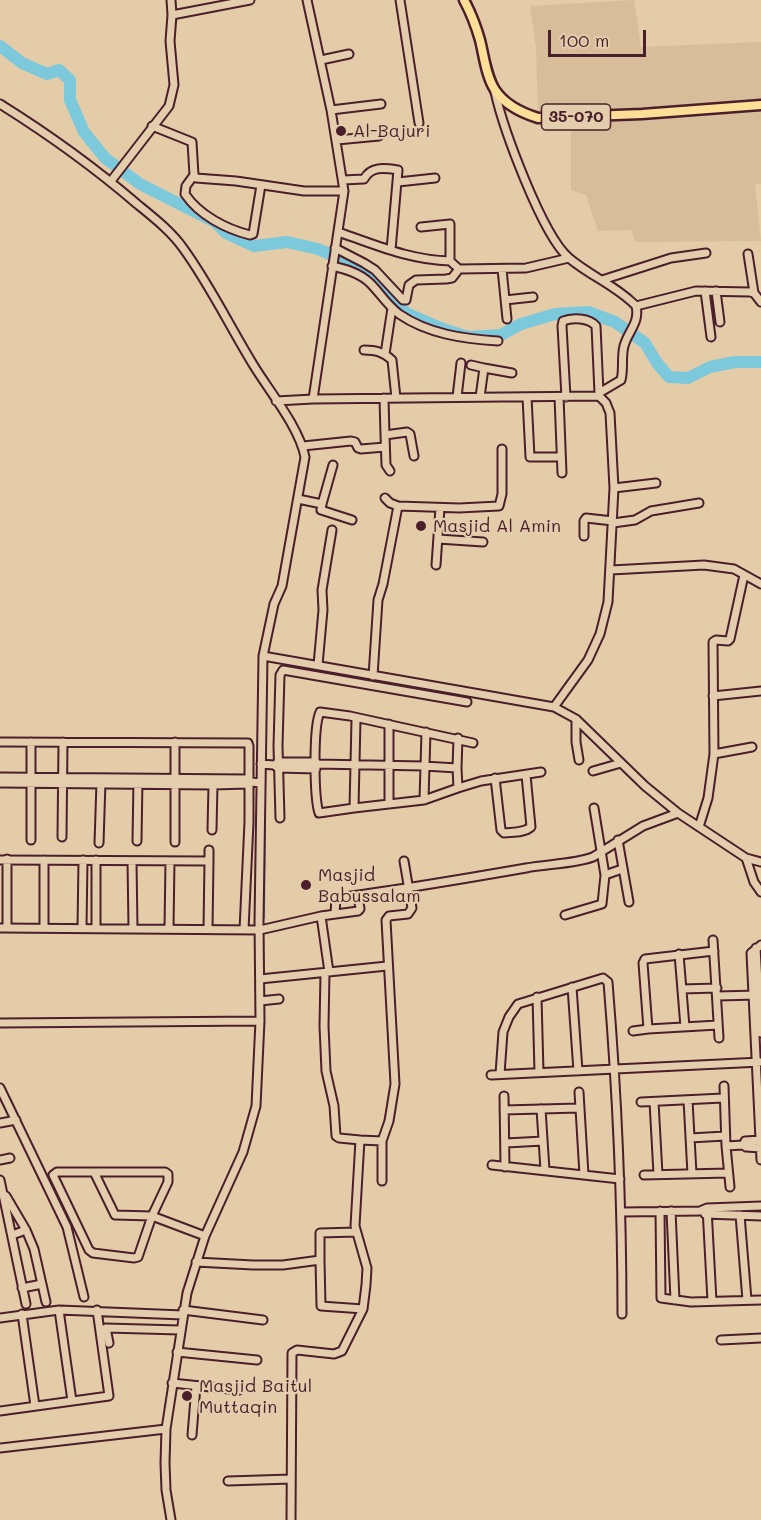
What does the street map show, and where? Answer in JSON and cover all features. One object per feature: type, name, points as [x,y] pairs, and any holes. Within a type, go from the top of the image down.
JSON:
[{"type":"main road","name":"35-070","points":[[464,0],[472,16],[495,90],[507,103],[525,114],[538,118],[642,114],[761,105]]},
{"type":"street","points":[[111,181],[169,106],[173,96],[170,41],[171,0]]},
{"type":"street","points":[[172,15],[250,0]]},
{"type":"street","points":[[308,0],[337,140],[344,190],[313,399]]},
{"type":"street","points":[[400,0],[419,123]]},
{"type":"street","points":[[321,60],[349,54]]},
{"type":"street","points":[[276,401],[562,397],[599,394],[621,380],[624,346],[636,323],[636,306],[569,258],[559,248],[522,171],[499,109],[495,90]]},
{"type":"street","points":[[0,104],[111,181],[183,247],[303,446],[305,457],[298,499],[282,582],[274,604],[267,657],[271,765],[280,818]]},
{"type":"street","points":[[331,110],[381,104]]},
{"type":"street","points":[[153,126],[192,142],[194,175],[184,190],[189,200],[230,230],[254,234],[261,185]]},
{"type":"street","points":[[337,140],[379,136]]},
{"type":"street","points":[[343,180],[364,179],[368,172],[373,170],[396,169],[399,172],[391,250]]},
{"type":"street","points":[[194,175],[196,178],[304,191],[344,190]]},
{"type":"street","points":[[398,182],[435,178]]},
{"type":"street","points":[[421,227],[450,224],[450,261]]},
{"type":"street","points":[[338,232],[404,256],[429,261],[450,261],[459,269],[527,268],[569,258]]},
{"type":"street","points":[[335,249],[375,270],[403,300],[406,300],[410,285],[416,279],[452,278],[459,269]]},
{"type":"street","points":[[602,280],[671,258],[706,253]]},
{"type":"street","points":[[748,254],[754,293],[761,302]]},
{"type":"street","points":[[332,264],[357,273],[370,283],[399,314],[419,324],[464,339],[498,341]]},
{"type":"street","points":[[502,269],[507,319]]},
{"type":"street","points":[[705,291],[711,337]]},
{"type":"street","points":[[716,291],[720,322]]},
{"type":"street","points":[[636,306],[686,292],[754,293]]},
{"type":"street","points":[[505,300],[534,297]]},
{"type":"street","points":[[386,354],[392,308]]},
{"type":"street","points":[[554,707],[578,675],[595,646],[608,602],[611,570],[614,488],[610,413],[599,394],[596,326],[586,320],[568,319],[563,321],[562,326],[562,473]]},
{"type":"street","points":[[364,350],[386,354],[392,360],[396,398]]},
{"type":"street","points":[[458,398],[461,363]]},
{"type":"street","points":[[471,365],[512,373]]},
{"type":"street","points":[[480,397],[484,368]]},
{"type":"street","points":[[528,397],[530,457],[561,457]]},
{"type":"street","points":[[384,398],[386,465],[390,471]]},
{"type":"street","points":[[385,435],[407,432],[410,434],[414,456]]},
{"type":"street","points":[[303,446],[351,441],[361,449],[385,447]]},
{"type":"street","points":[[386,498],[390,503],[398,506],[499,506],[502,494],[502,449]]},
{"type":"street","points":[[333,465],[321,510],[352,520]]},
{"type":"street","points":[[614,488],[656,483]]},
{"type":"street","points":[[298,499],[322,504]]},
{"type":"street","points":[[584,536],[586,518],[613,522],[635,520],[651,511],[699,503]]},
{"type":"street","points":[[373,676],[378,600],[398,506]]},
{"type":"street","points":[[436,565],[440,507]]},
{"type":"street","points":[[318,666],[323,610],[322,590],[332,530]]},
{"type":"street","points":[[438,539],[483,542]]},
{"type":"street","points":[[611,570],[704,566],[734,569],[761,584]]},
{"type":"street","points":[[699,827],[708,798],[714,754],[713,642],[730,639],[744,575]]},
{"type":"street","points":[[267,657],[554,707],[576,719],[621,763],[678,813],[746,858],[761,862]]},
{"type":"street","points":[[175,782],[213,785],[253,782],[271,765],[280,675],[283,670],[468,702]]},
{"type":"street","points":[[713,696],[761,691]]},
{"type":"street","points":[[473,743],[390,724],[320,712],[317,719],[316,765],[320,813],[424,800],[495,778],[542,772]]},
{"type":"street","points":[[354,808],[356,719]]},
{"type":"street","points":[[576,719],[579,760]]},
{"type":"street","points":[[389,804],[390,724]]},
{"type":"street","points":[[424,800],[426,732]]},
{"type":"street","points":[[458,738],[458,788]]},
{"type":"street","points":[[0,742],[175,742],[248,744],[249,746],[255,822],[254,863],[260,929],[260,979],[264,1000],[260,1021],[258,1083],[253,1121],[243,1152],[201,1234],[183,1313],[166,1429],[166,1490],[171,1520]]},
{"type":"street","points":[[31,742],[31,840]]},
{"type":"street","points":[[62,837],[63,742]]},
{"type":"street","points":[[175,742],[175,842]]},
{"type":"street","points":[[714,754],[752,747]]},
{"type":"street","points":[[593,771],[621,763]]},
{"type":"street","points":[[271,765],[424,765],[457,768]]},
{"type":"street","points":[[495,778],[501,830],[504,833],[528,830],[531,827],[526,775]]},
{"type":"street","points":[[0,777],[31,780],[253,782]]},
{"type":"street","points":[[0,783],[31,780]]},
{"type":"street","points":[[99,843],[101,781]]},
{"type":"street","points":[[136,841],[138,781]]},
{"type":"street","points":[[244,930],[254,863],[253,782]]},
{"type":"street","points":[[212,830],[213,785]]},
{"type":"street","points":[[564,915],[602,904],[604,875],[594,808]]},
{"type":"street","points":[[335,914],[334,899],[409,889],[554,862],[585,860],[642,826],[678,813]]},
{"type":"street","points":[[618,840],[629,902]]},
{"type":"street","points":[[208,929],[209,850]]},
{"type":"street","points":[[746,858],[754,882],[761,892]]},
{"type":"street","points":[[209,861],[4,860],[3,928],[260,929],[359,910],[358,895]]},
{"type":"street","points":[[44,860],[44,928]]},
{"type":"street","points":[[81,928],[83,860]]},
{"type":"street","points":[[96,860],[96,928]]},
{"type":"street","points":[[132,861],[133,928]]},
{"type":"street","points":[[169,929],[170,861]]},
{"type":"street","points":[[382,1181],[382,1140],[391,1113],[395,1084],[386,920],[389,916],[411,912],[404,861]]},
{"type":"street","points":[[604,875],[622,870]]},
{"type":"street","points":[[321,916],[327,973],[324,1026],[326,1071],[334,1106],[336,1136],[360,1140],[382,1140]]},
{"type":"street","points":[[713,940],[718,992],[719,1038]]},
{"type":"street","points":[[758,947],[756,995],[761,1160]]},
{"type":"street","points":[[648,1029],[643,961],[679,954],[714,951]]},
{"type":"street","points":[[679,954],[685,1027]]},
{"type":"street","points":[[260,979],[387,966]]},
{"type":"street","points":[[622,1314],[622,1212],[615,1069],[608,982],[603,978],[537,997],[518,1004],[509,1017],[503,1032],[496,1074],[578,1071],[615,1069],[759,1062]]},
{"type":"street","points":[[572,987],[578,1071]]},
{"type":"street","points":[[682,989],[756,995]]},
{"type":"street","points":[[756,995],[761,1033]]},
{"type":"street","points":[[537,997],[540,1072]]},
{"type":"street","points":[[264,1000],[279,999]]},
{"type":"street","points":[[0,1023],[260,1021]]},
{"type":"street","points":[[633,1031],[718,1025]]},
{"type":"street","points":[[724,1086],[725,1136],[730,1187]]},
{"type":"street","points":[[0,1088],[68,1227],[84,1297]]},
{"type":"street","points":[[579,1092],[584,1175]]},
{"type":"street","points":[[504,1096],[505,1167]]},
{"type":"street","points":[[641,1102],[723,1098]]},
{"type":"street","points":[[688,1100],[692,1174]]},
{"type":"street","points":[[654,1102],[658,1174]]},
{"type":"street","points":[[504,1110],[579,1108]]},
{"type":"street","points":[[541,1109],[545,1170]]},
{"type":"street","points":[[0,1123],[16,1120]]},
{"type":"street","points":[[690,1138],[725,1136]]},
{"type":"street","points":[[291,1520],[289,1479],[292,1353],[297,1350],[334,1354],[342,1351],[361,1309],[367,1268],[356,1232],[360,1140]]},
{"type":"street","points":[[506,1143],[543,1141]]},
{"type":"street","points":[[726,1146],[743,1145],[746,1147],[760,1144]]},
{"type":"street","points":[[0,1160],[10,1158]]},
{"type":"street","points":[[492,1165],[620,1179]]},
{"type":"street","points":[[57,1172],[95,1174],[165,1172],[168,1174],[168,1182],[152,1216],[138,1257],[91,1251],[53,1175],[57,1172]]},
{"type":"street","points":[[644,1175],[728,1173]]},
{"type":"street","points":[[95,1174],[115,1215],[152,1216],[201,1234]]},
{"type":"street","points":[[0,1180],[26,1304]]},
{"type":"street","points":[[4,1194],[26,1230],[34,1249],[46,1302]]},
{"type":"street","points":[[622,1212],[705,1211],[761,1206]]},
{"type":"street","points":[[660,1211],[660,1294],[663,1299],[761,1300]]},
{"type":"street","points":[[671,1211],[675,1300]]},
{"type":"street","points":[[705,1211],[761,1216]]},
{"type":"street","points":[[705,1211],[712,1301]]},
{"type":"street","points":[[740,1215],[747,1300]]},
{"type":"street","points":[[12,1235],[26,1230]]},
{"type":"street","points":[[356,1232],[319,1235],[321,1306],[323,1308],[361,1309]]},
{"type":"street","points":[[196,1262],[283,1265],[320,1260]]},
{"type":"street","points":[[22,1288],[42,1284]]},
{"type":"street","points":[[0,1318],[59,1310],[97,1310],[183,1313],[263,1320]]},
{"type":"street","points":[[59,1310],[72,1401]]},
{"type":"street","points":[[0,1410],[109,1396],[97,1310]]},
{"type":"street","points":[[22,1314],[35,1406]]},
{"type":"street","points":[[110,1343],[106,1328],[180,1330]]},
{"type":"street","points":[[721,1340],[761,1338]]},
{"type":"street","points":[[177,1352],[257,1360]]},
{"type":"street","points":[[172,1383],[239,1390]]},
{"type":"street","points":[[192,1435],[196,1386]]},
{"type":"street","points":[[0,1448],[166,1429]]},
{"type":"street","points":[[228,1480],[289,1479]]},
{"type":"shaded area","points":[[634,0],[641,47],[761,42],[761,184],[755,185],[761,241],[635,242],[631,230],[598,231],[586,195],[571,190],[571,117],[538,118],[536,47],[530,6]]},
{"type":"waterway","points":[[0,46],[22,63],[47,74],[59,70],[70,80],[70,100],[84,132],[105,158],[140,184],[215,222],[226,233],[254,246],[287,242],[318,249],[350,263],[377,285],[391,302],[408,314],[443,329],[468,337],[501,335],[521,324],[555,314],[588,312],[615,322],[645,343],[669,377],[688,378],[710,367],[735,362],[761,362]]},
{"type":"waterway","points":[[264,918],[265,813]]},
{"type":"place","name":"Al-Bajuri","points":[[341,131]]},
{"type":"place","name":"Masjid Al Amin","points":[[421,526]]},
{"type":"place","name":"Masjid Babussalam","points":[[306,885]]},
{"type":"place","name":"Masjid Baitul Muttaqin","points":[[187,1396]]}]
